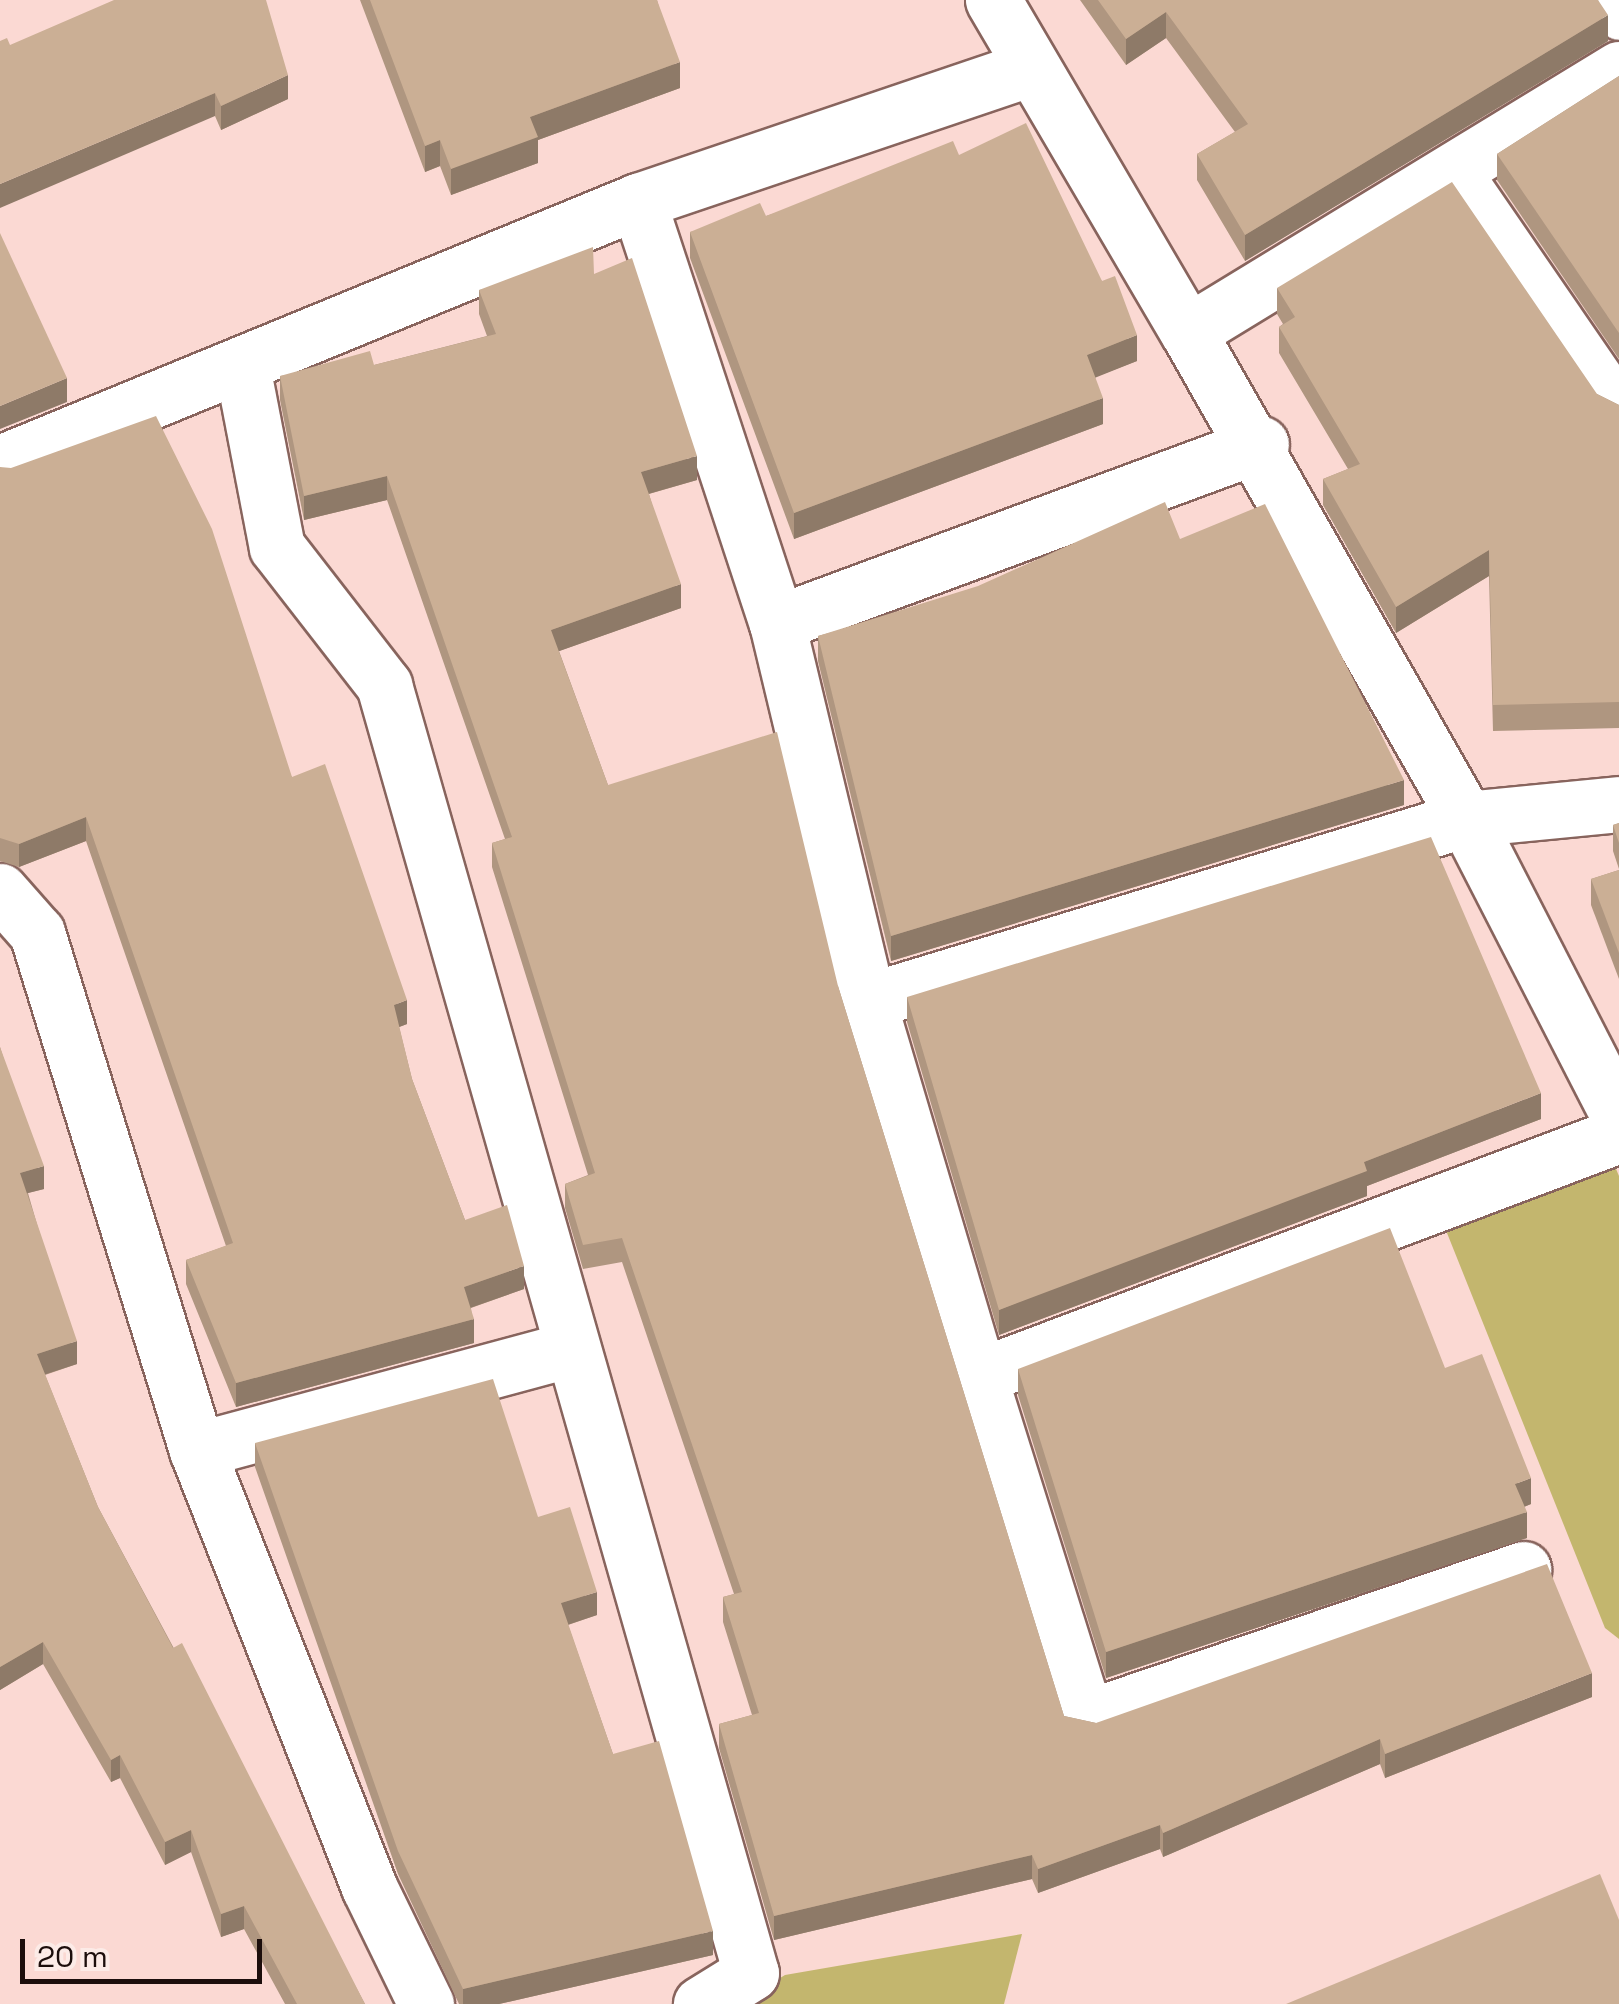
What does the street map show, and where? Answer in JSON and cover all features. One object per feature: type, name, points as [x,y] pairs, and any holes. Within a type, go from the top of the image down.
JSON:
[{"type":"street","points":[[993,0],[1027,69],[1260,444],[1466,819],[1619,1118]]},
{"type":"street","points":[[0,463],[638,201],[1027,69]]},
{"type":"street","points":[[1188,332],[1619,69]]},
{"type":"street","points":[[638,201],[776,623],[868,1001],[1086,1718],[1523,1568]]},
{"type":"street","points":[[242,366],[277,548],[384,684],[567,1350],[751,1973],[701,2004]]},
{"type":"street","points":[[776,623],[1260,444]]},
{"type":"street","points":[[868,1001],[1466,819],[1619,804]]},
{"type":"street","points":[[0,891],[37,933],[197,1450],[369,1887],[426,2004]]},
{"type":"street","points":[[979,1376],[1619,1135]]},
{"type":"street","points":[[197,1450],[567,1350]]},
{"type":"lane","points":[[1608,0],[1619,17]]},
{"type":"lane","points":[[1456,169],[1619,405]]},
{"type":"shaded area","points":[[1613,1162],[1619,1176],[1619,1639],[1605,1628],[1445,1228]]},
{"type":"shaded area","points":[[1022,1934],[1004,2004],[738,2004],[785,1975]]},
{"type":"building","points":[[114,0],[266,0],[288,75],[221,106],[215,93],[0,184],[0,41],[7,38],[10,45]]},
{"type":"building","points":[[370,0],[657,0],[680,62],[530,117],[538,137],[451,169],[440,140],[425,146]]},
{"type":"building","points":[[1098,0],[1598,0],[1608,15],[1245,235],[1197,154],[1248,124],[1166,12],[1126,39]]},
{"type":"building","points":[[1619,76],[1619,333],[1497,154]]},
{"type":"building","points":[[1026,123],[1102,281],[1115,276],[1137,335],[1087,355],[1103,398],[794,513],[690,232],[760,203],[766,216],[953,141],[959,155]]},
{"type":"building","points":[[1452,182],[1597,394],[1619,405],[1619,702],[1493,705],[1489,550],[1396,607],[1323,479],[1360,464],[1279,327],[1295,317],[1277,288]]},
{"type":"building","points":[[0,233],[67,378],[0,406]]},
{"type":"building","points":[[593,247],[594,274],[632,258],[697,456],[641,472],[681,584],[551,630],[608,785],[777,732],[838,986],[1064,1716],[1096,1723],[1547,1564],[1592,1673],[1385,1754],[1380,1739],[1163,1833],[1160,1825],[1038,1869],[1032,1855],[774,1916],[719,1724],[759,1713],[723,1597],[742,1592],[622,1238],[583,1245],[565,1184],[595,1173],[492,843],[512,837],[387,476],[304,496],[280,376],[370,351],[374,365],[496,334],[479,290]]},
{"type":"building","points":[[156,416],[212,529],[292,777],[325,764],[407,1000],[394,1005],[412,1079],[465,1220],[507,1205],[524,1266],[464,1287],[474,1319],[236,1383],[186,1260],[233,1243],[86,817],[19,844],[0,838],[0,467],[11,468]]},
{"type":"building","points":[[1165,502],[1180,539],[1265,504],[1404,780],[891,936],[818,636],[978,586]]},
{"type":"building","points":[[1431,837],[1541,1093],[1364,1162],[1367,1171],[999,1310],[907,997]]},
{"type":"building","points":[[1619,870],[1619,953],[1591,879]]},
{"type":"building","points":[[0,1047],[44,1166],[20,1173],[77,1341],[37,1354],[98,1507],[173,1648],[182,1643],[365,2004],[297,2004],[244,1906],[221,1914],[191,1830],[165,1842],[120,1755],[111,1760],[43,1642],[0,1667]]},
{"type":"building","points":[[1390,1228],[1445,1368],[1482,1354],[1531,1478],[1515,1484],[1527,1512],[1106,1652],[1018,1369]]},
{"type":"building","points":[[493,1379],[538,1517],[570,1507],[597,1592],[561,1603],[613,1754],[659,1741],[713,1931],[463,1989],[398,1851],[255,1443]]},
{"type":"building","points":[[1600,1874],[1619,1920],[1619,2004],[1286,2004]]}]
